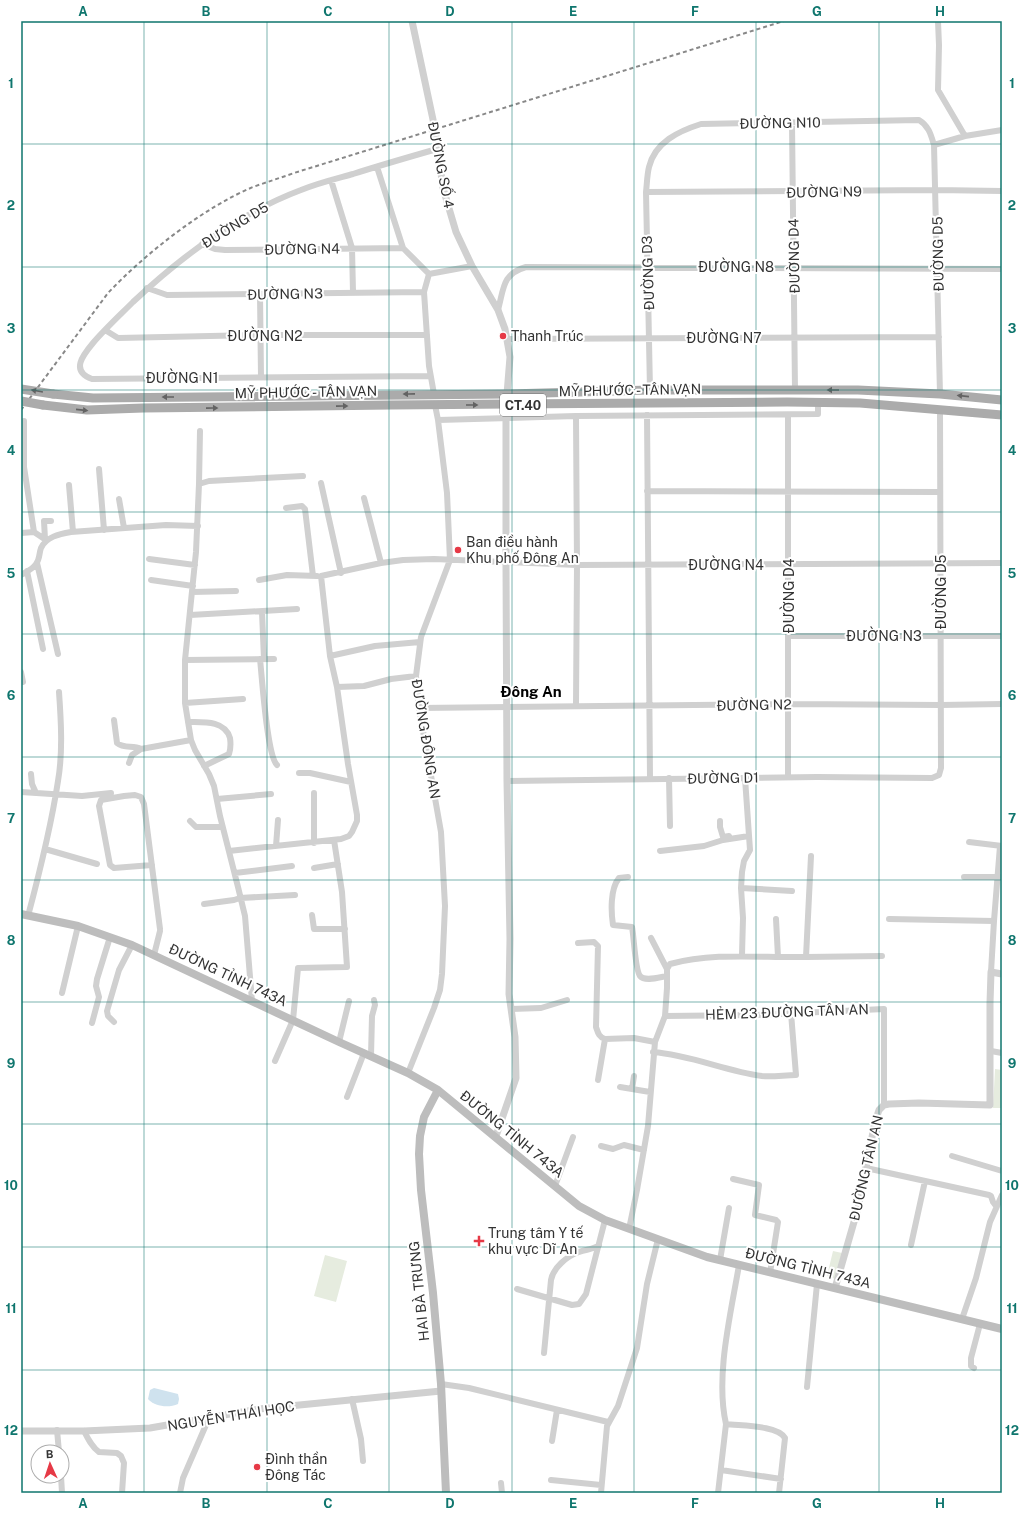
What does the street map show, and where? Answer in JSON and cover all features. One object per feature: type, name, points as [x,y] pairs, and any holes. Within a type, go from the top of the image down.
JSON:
[{"type":"main road","name":"MỸ PHƯỚC - TÂN VẠN","points":[[21,389],[93,398],[301,397],[650,390],[858,390],[940,394],[1002,400]]},
{"type":"main road","points":[[506,405],[507,394]]},
{"type":"main road","name":"MỸ PHƯỚC - TÂN VẠN","points":[[21,401],[87,410],[143,408],[818,402],[860,403],[1002,415]]},
{"type":"main road","name":"ĐƯỜNG TỈNH 743A","points":[[24,915],[78,926],[132,945],[408,1073],[438,1090],[496,1136],[579,1206],[605,1220],[698,1254],[770,1273],[1002,1329]]},
{"type":"main road","name":"HAI BÀ TRƯNG","points":[[438,1090],[424,1118],[420,1136],[419,1154],[420,1190],[433,1293],[441,1387],[446,1493]]},
{"type":"street","name":"ĐƯỜNG SỐ 4","points":[[412,21],[435,129],[443,188],[450,214],[456,232],[472,266],[498,310],[508,339],[510,366],[507,394]]},
{"type":"street","points":[[938,21],[938,90],[965,136]]},
{"type":"street","name":"ĐƯỜNG D5","points":[[919,120],[930,131],[934,145],[940,394]]},
{"type":"street","name":"ĐƯỜNG N10","points":[[652,158],[660,147],[669,139],[684,129],[701,124],[919,120]]},
{"type":"street","name":"ĐƯỜNG D4","points":[[792,123],[795,390]]},
{"type":"street","points":[[934,145],[965,136],[1002,130]]},
{"type":"street","name":"ĐƯỜNG D5","points":[[81,371],[80,365],[82,356],[104,330],[147,288],[168,270],[225,228],[271,203],[300,190],[437,149]]},
{"type":"street","name":"ĐƯỜNG D3","points":[[650,390],[646,192],[649,167],[652,158]]},
{"type":"street","points":[[377,166],[403,248],[429,274]]},
{"type":"street","points":[[331,180],[352,248],[353,292]]},
{"type":"street","name":"ĐƯỜNG N9","points":[[646,192],[936,190],[1002,192]]},
{"type":"street","name":"ĐƯỜNG N4","points":[[202,244],[215,249],[225,250],[403,248]]},
{"type":"street","points":[[429,274],[472,266]]},
{"type":"street","name":"ĐƯỜNG N8","points":[[498,310],[505,282],[509,274],[526,267],[647,266],[1002,269]]},
{"type":"street","points":[[429,274],[424,292],[430,376],[434,394]]},
{"type":"street","name":"ĐƯỜNG N3","points":[[147,288],[167,295],[424,292]]},
{"type":"street","points":[[260,294],[261,377]]},
{"type":"street","name":"ĐƯỜNG N2","points":[[104,330],[118,338],[261,335],[427,335]]},
{"type":"street","name":"ĐƯỜNG N7","points":[[508,339],[939,337]]},
{"type":"street","name":"ĐƯỜNG N1","points":[[81,371],[85,376],[92,378],[430,376]]},
{"type":"street","points":[[438,420],[576,416],[818,414],[818,402]]},
{"type":"street","name":"ĐƯỜNG ĐÔNG AN","points":[[408,1073],[440,990],[445,906],[441,832],[419,708],[416,676],[420,642],[450,560],[447,493],[435,405]]},
{"type":"street","points":[[496,1136],[516,1078],[515,1036],[509,994],[510,938],[506,707],[506,405]]},
{"type":"street","name":"ĐƯỜNG D5","points":[[939,775],[941,768],[940,409]]},
{"type":"street","points":[[647,415],[650,779]]},
{"type":"street","name":"ĐƯỜNG D4","points":[[788,415],[788,777]]},
{"type":"street","points":[[576,416],[576,706]]},
{"type":"street","points":[[21,424],[24,420],[24,467],[34,532]]},
{"type":"street","points":[[200,431],[198,526],[185,660],[185,703],[191,740],[214,786],[222,827],[245,916],[252,1001]]},
{"type":"street","points":[[98,469],[104,530]]},
{"type":"street","points":[[199,484],[209,481],[303,476]]},
{"type":"street","points":[[321,482],[341,573]]},
{"type":"street","points":[[69,485],[74,532]]},
{"type":"street","points":[[647,491],[940,492]]},
{"type":"street","points":[[364,498],[381,563]]},
{"type":"street","points":[[119,500],[124,528]]},
{"type":"street","points":[[286,508],[302,506],[305,510],[313,576]]},
{"type":"street","points":[[46,540],[44,521],[52,521]]},
{"type":"street","points":[[58,654],[37,563],[41,548],[46,540],[60,534],[74,532],[166,525],[198,526]]},
{"type":"street","points":[[21,533],[34,532],[46,540]]},
{"type":"street","points":[[149,559],[195,565]]},
{"type":"street","name":"ĐƯỜNG N4","points":[[259,580],[287,575],[321,576],[341,573],[381,563],[403,560],[434,559],[577,565],[1002,563]]},
{"type":"street","points":[[21,575],[37,563]]},
{"type":"street","points":[[27,571],[43,649]]},
{"type":"street","points":[[229,851],[334,840],[348,836],[352,832],[357,821],[356,803],[351,782],[337,687],[330,656],[321,576]]},
{"type":"street","points":[[151,580],[192,589],[236,591]]},
{"type":"street","points":[[190,615],[298,609]]},
{"type":"street","points":[[262,612],[262,659],[268,733],[273,759],[278,765]]},
{"type":"street","name":"ĐƯỜNG N3","points":[[789,636],[1002,636]]},
{"type":"street","points":[[330,656],[375,646],[420,642]]},
{"type":"street","points":[[185,660],[274,659]]},
{"type":"street","points":[[21,672],[23,682]]},
{"type":"street","points":[[337,687],[364,686],[391,679],[416,676]]},
{"type":"street","points":[[24,915],[45,849],[59,779],[61,722],[58,692]]},
{"type":"street","points":[[185,703],[243,699]]},
{"type":"street","name":"ĐƯỜNG N2","points":[[419,708],[789,704],[1002,704]]},
{"type":"street","points":[[114,720],[117,743],[120,746],[134,746],[141,749]]},
{"type":"street","points":[[188,722],[212,723],[226,730],[229,736],[232,748],[229,754],[204,766]]},
{"type":"street","points":[[129,763],[132,755],[141,749],[191,740]]},
{"type":"street","points":[[299,773],[310,773],[351,782]]},
{"type":"street","points":[[32,774],[32,784],[36,793]]},
{"type":"street","name":"ĐƯỜNG D1","points":[[507,781],[788,777],[932,778],[939,775]]},
{"type":"street","points":[[669,778],[670,826]]},
{"type":"street","points":[[742,956],[743,918],[741,888],[743,867],[750,850],[745,778]]},
{"type":"street","points":[[21,792],[82,796],[111,793]]},
{"type":"street","points":[[314,793],[314,843]]},
{"type":"street","points":[[217,799],[271,794]]},
{"type":"street","points":[[152,865],[114,868],[110,865],[100,806],[101,800],[130,795],[141,797],[144,804],[152,865],[160,930],[154,955]]},
{"type":"street","points":[[276,846],[278,820]]},
{"type":"street","points":[[190,821],[196,827],[222,827]]},
{"type":"street","points":[[720,821],[722,837],[749,835]]},
{"type":"street","points":[[660,851],[704,846],[723,840],[749,835]]},
{"type":"street","points":[[275,1061],[293,1020],[298,968],[348,967],[342,892],[334,840]]},
{"type":"street","points":[[969,842],[1001,846],[1000,877],[994,921],[991,972],[1002,974]]},
{"type":"street","points":[[45,849],[97,864]]},
{"type":"street","points":[[806,957],[811,856]]},
{"type":"street","points":[[314,868],[338,864]]},
{"type":"street","points":[[234,873],[292,866]]},
{"type":"street","points":[[628,877],[619,878],[616,883],[611,907],[613,925],[632,926],[637,969],[640,976],[644,978],[655,978],[667,972],[670,964],[680,961],[742,956],[882,956]]},
{"type":"street","points":[[964,877],[1000,877]]},
{"type":"street","points":[[741,888],[792,891]]},
{"type":"street","points":[[204,904],[240,898],[295,895]]},
{"type":"street","points":[[312,915],[314,929],[345,929]]},
{"type":"street","points":[[776,919],[778,957]]},
{"type":"street","points":[[889,919],[994,921]]},
{"type":"street","points":[[62,993],[78,926]]},
{"type":"street","points":[[92,1023],[99,998],[96,986],[97,979],[110,937]]},
{"type":"street","points":[[629,1229],[648,1126],[654,1042],[665,1016],[668,988],[667,972],[651,938]]},
{"type":"street","points":[[578,943],[594,942],[598,946],[596,1027],[601,1037],[605,1039],[634,1038],[654,1042]]},
{"type":"street","points":[[114,1022],[108,1016],[107,1011],[119,970],[132,945]]},
{"type":"street","name":"ĐƯỜNG TÂN AN","points":[[835,1288],[858,1208],[876,1116],[879,1110],[884,1105],[906,1103],[990,1105],[991,972]]},
{"type":"street","points":[[347,1097],[368,1055],[372,1016],[375,1005],[374,1000]]},
{"type":"street","points":[[511,1009],[541,1008],[567,1000]]},
{"type":"street","points":[[339,1042],[349,1001]]},
{"type":"street","name":"HẺM 23 ĐƯỜNG TÂN AN","points":[[665,1016],[791,1014],[884,1008],[884,1105]]},
{"type":"street","points":[[654,1052],[670,1053],[761,1076],[796,1075],[791,1014]]},
{"type":"street","points":[[598,1080],[605,1039]]},
{"type":"street","points":[[991,1051],[1002,1053]]},
{"type":"street","points":[[632,1089],[634,1076]]},
{"type":"street","points":[[620,1087],[650,1092]]},
{"type":"street","points":[[555,1186],[573,1137]]},
{"type":"street","points":[[600,1146],[610,1149],[627,1145],[644,1150]]},
{"type":"street","points":[[952,1156],[1002,1171]]},
{"type":"street","points":[[866,1168],[990,1195],[996,1206]]},
{"type":"street","points":[[733,1179],[759,1185],[755,1215],[776,1220],[778,1222],[770,1273]]},
{"type":"street","points":[[911,1245],[925,1181]]},
{"type":"street","points":[[962,1319],[976,1278],[990,1222],[1002,1195]]},
{"type":"street","points":[[720,1260],[730,1208]]},
{"type":"street","points":[[517,1289],[572,1305],[581,1303],[586,1294],[605,1220]]},
{"type":"street","points":[[601,1493],[608,1422],[618,1406],[638,1348],[646,1284],[658,1239]]},
{"type":"street","points":[[544,1353],[552,1276],[558,1266],[576,1254],[596,1248],[599,1245]]},
{"type":"street","points":[[718,1493],[726,1424],[724,1415],[723,1370],[739,1265]]},
{"type":"street","points":[[807,1387],[817,1284]]},
{"type":"street","points":[[974,1368],[972,1366],[971,1358],[980,1324]]},
{"type":"street","points":[[441,1387],[469,1388],[608,1422]]},
{"type":"street","name":"NGUYỄN THÁI HỌC","points":[[21,1431],[84,1431],[150,1428],[260,1409],[441,1387]]},
{"type":"street","points":[[352,1398],[361,1439],[363,1461]]},
{"type":"street","points":[[552,1442],[558,1410]]},
{"type":"street","points":[[180,1493],[183,1478],[209,1418]]},
{"type":"street","points":[[726,1424],[773,1430],[784,1435],[785,1438],[779,1493]]},
{"type":"street","points":[[57,1430],[58,1444]]},
{"type":"street","points":[[84,1431],[96,1451],[117,1453],[122,1456],[124,1463],[122,1493]]},
{"type":"street","points":[[721,1470],[781,1479]]},
{"type":"street","points":[[551,1480],[601,1485]]},
{"type":"street","points":[[502,1483],[502,1493]]},
{"type":"shaded area","points":[[995,1069],[1002,1070],[1002,1108],[993,1108]]},
{"type":"shaded area","points":[[833,1251],[842,1253],[835,1279],[827,1276]]},
{"type":"shaded area","points":[[325,1255],[347,1261],[336,1302],[314,1296]]},
{"type":"water","points":[[154,1388],[178,1394],[178,1404],[162,1406],[151,1402],[148,1399],[150,1390]]},
{"type":"railway","points":[[21,410],[108,293],[157,247],[195,219],[234,196],[253,187],[294,173],[784,21]]},
{"type":"place","name":"Thanh Trúc","points":[[503,336]]},
{"type":"place","name":"Ban điều hành Khu phố Đông An","points":[[458,550]]},
{"type":"place","name":"Trung tâm Y tế khu vực Dĩ An","points":[[479,1241]]},
{"type":"place","name":"Đình thần Đông Tác","points":[[257,1467]]},
{"type":"district","name":"Đông An","points":[[531,691]]}]
